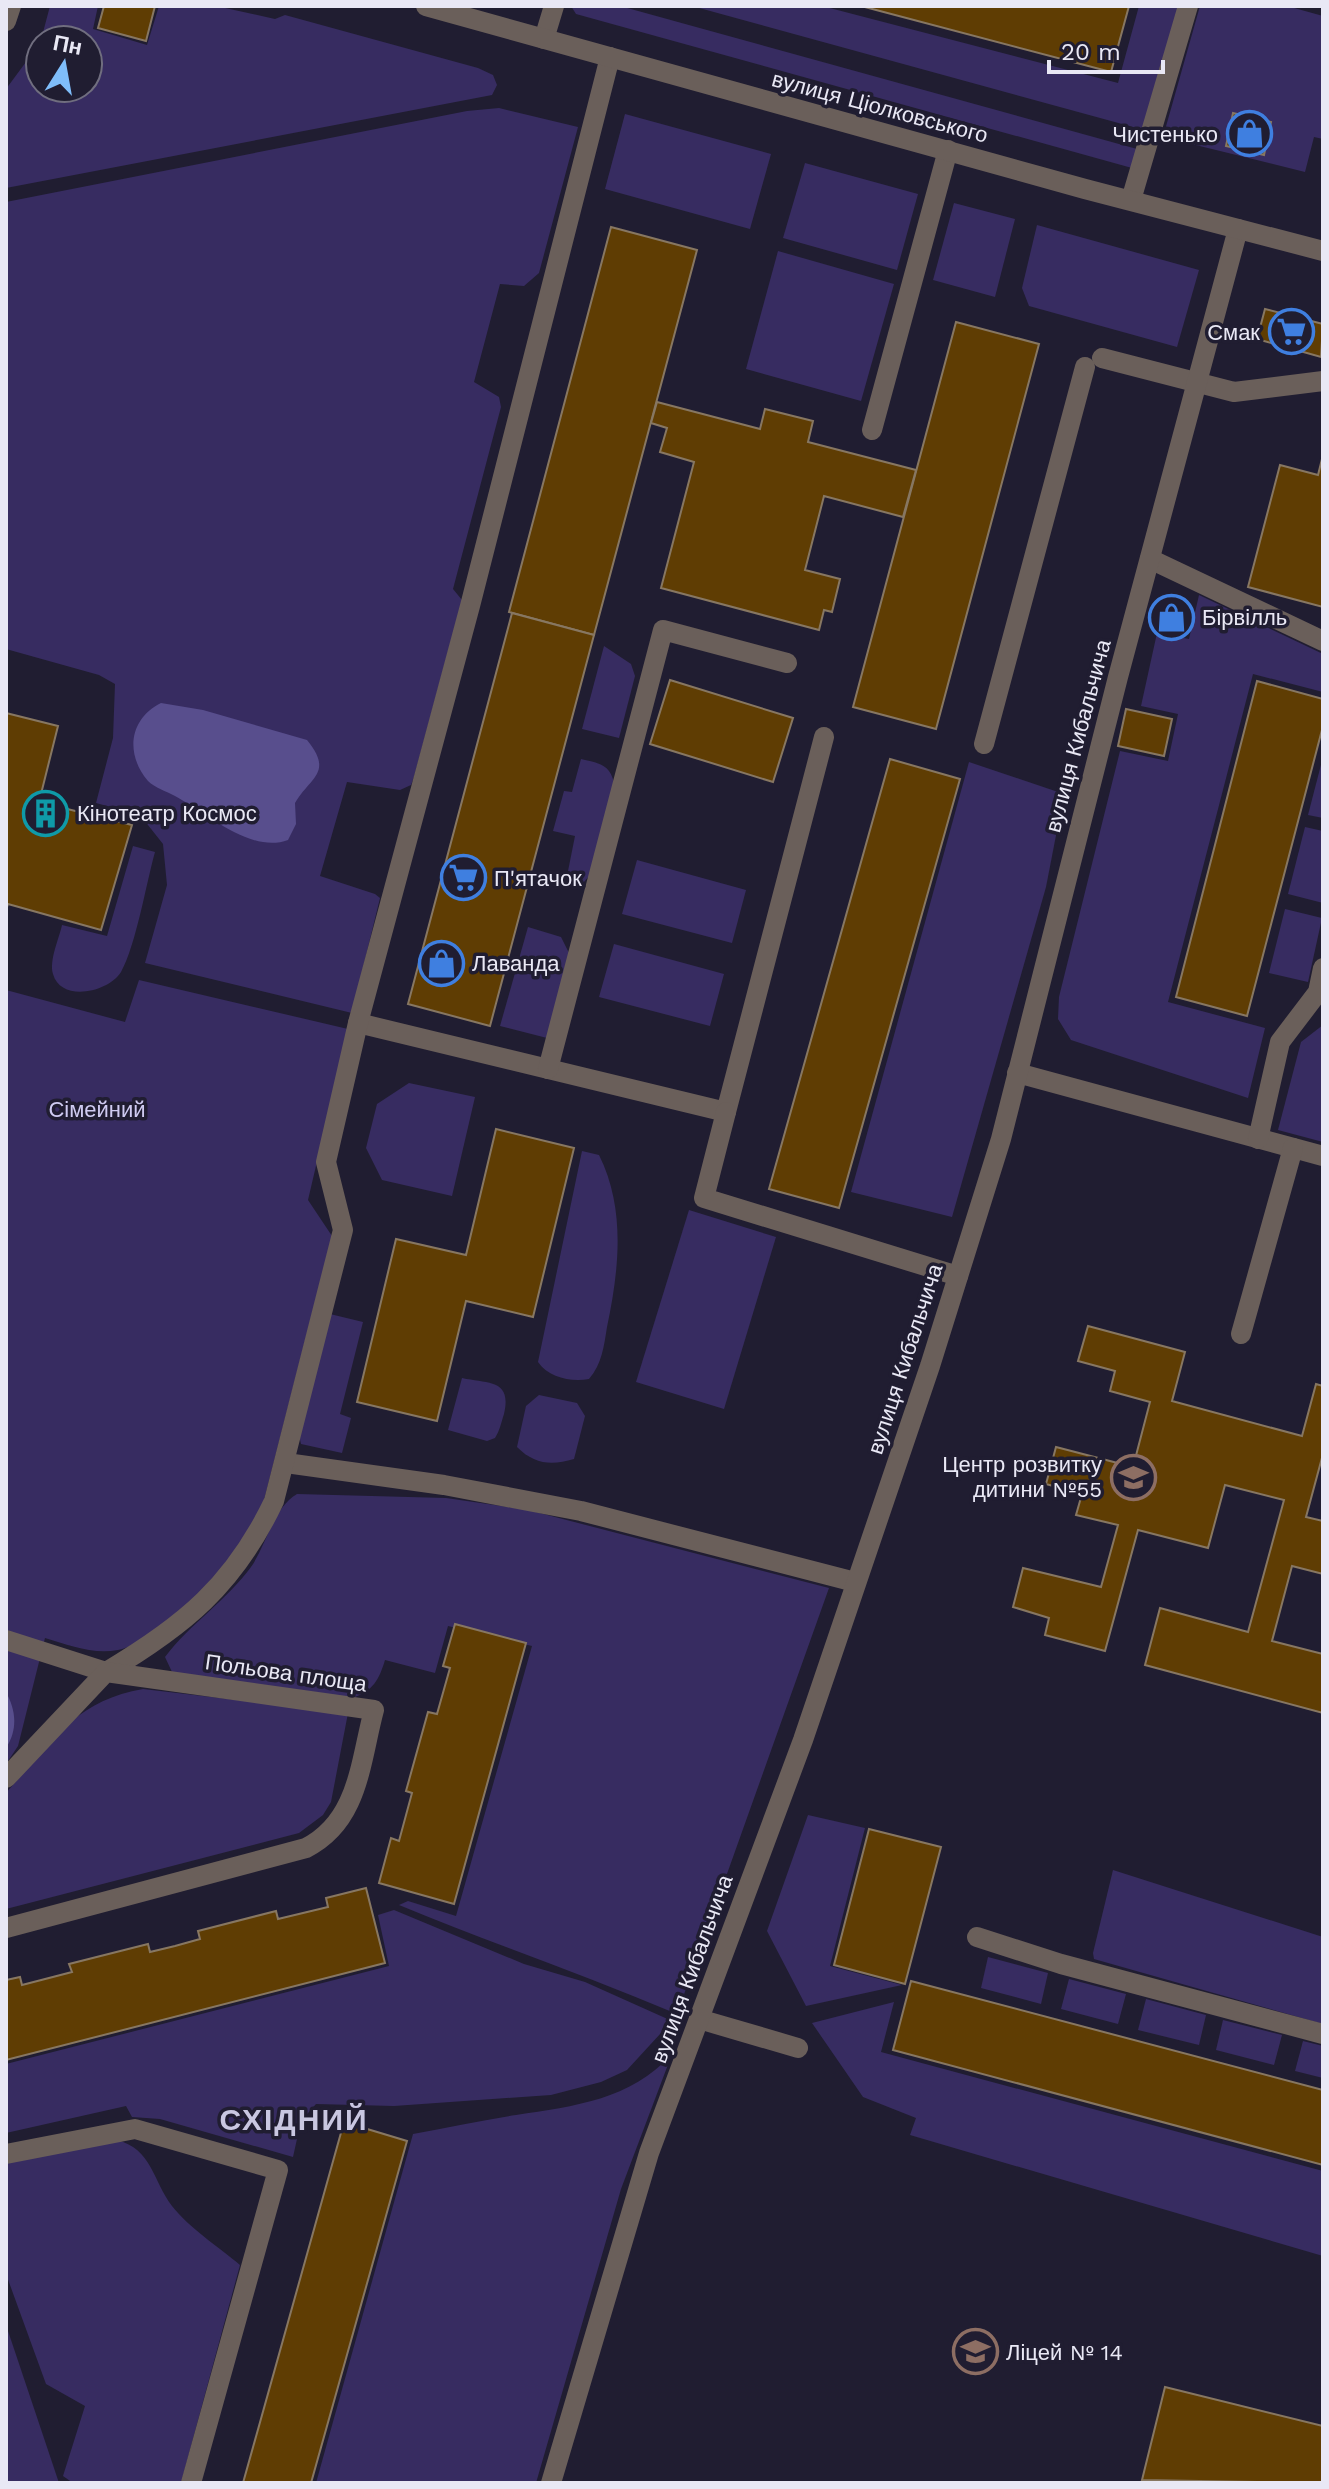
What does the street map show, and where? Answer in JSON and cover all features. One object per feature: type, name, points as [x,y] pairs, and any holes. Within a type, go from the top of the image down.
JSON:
[{"type":"street","points":[[6,21],[11,6]]},
{"type":"street","name":"вулиця Ціолковського","points":[[426,6],[1323,251]]},
{"type":"street","points":[[544,39],[554,6]]},
{"type":"street","points":[[1131,200],[1188,6]]},
{"type":"street","points":[[6,1778],[106,1672],[163,1639],[228,1579],[256,1540],[274,1501],[343,1230],[326,1162],[358,1023],[470,606],[610,57]]},
{"type":"street","points":[[872,430],[948,150]]},
{"type":"street","name":"вулиця Кибальчича","points":[[551,2483],[649,2153],[803,1740],[1001,1139],[1238,229]]},
{"type":"street","points":[[984,744],[1093,362],[1234,392],[1323,381]]},
{"type":"street","points":[[1150,559],[1323,641]]},
{"type":"street","points":[[548,1069],[663,630],[787,663]]},
{"type":"street","points":[[824,737],[704,1198],[958,1276]]},
{"type":"street","points":[[1258,1139],[1280,1042],[1318,992],[1323,968]]},
{"type":"street","points":[[358,1023],[726,1112]]},
{"type":"street","points":[[1017,1073],[1323,1156]]},
{"type":"street","points":[[1241,1334],[1293,1148]]},
{"type":"street","points":[[286,1463],[444,1485],[581,1511],[855,1582]]},
{"type":"street","points":[[6,1640],[106,1672]]},
{"type":"street","name":"Польова площа","points":[[6,1928],[306,1848],[325,1838],[345,1815],[374,1710],[106,1672]]},
{"type":"street","points":[[977,1937],[1061,1964],[1323,2034]]},
{"type":"street","points":[[699,2019],[798,2048]]},
{"type":"street","points":[[6,2154],[135,2129],[278,2170],[191,2483]]},
{"type":"green space","points":[[50,6],[98,6],[94,24],[45,24]]},
{"type":"green space","points":[[159,6],[216,6],[275,19],[285,15],[478,68],[493,75],[497,85],[492,95],[6,188],[6,89],[24,65],[24,104],[104,104],[104,32],[147,45]]},
{"type":"green space","points":[[571,6],[620,6],[1137,149],[1132,168],[576,14]]},
{"type":"green space","points":[[692,6],[822,6],[1118,83],[1139,6],[1179,6],[1144,130]]},
{"type":"green space","points":[[1200,6],[1287,6],[1323,16],[1323,139],[1314,137],[1305,172],[1163,137]]},
{"type":"green space","points":[[499,108],[578,127],[539,273],[524,286],[500,284],[474,382],[499,397],[501,407],[453,589],[462,600],[414,777],[411,785],[400,790],[347,782],[320,876],[380,898],[352,1013],[145,963],[167,885],[163,844],[140,815],[96,803],[113,738],[115,684],[99,675],[6,649],[6,202],[467,111]]},
{"type":"green space","points":[[625,114],[771,154],[750,229],[605,189]]},
{"type":"green space","points":[[805,163],[918,194],[897,270],[783,238]]},
{"type":"green space","points":[[954,203],[1015,219],[995,297],[933,280]]},
{"type":"green space","points":[[1037,225],[1199,270],[1177,347],[1029,306],[1022,288]]},
{"type":"green space","points":[[778,251],[894,284],[861,401],[746,369]]},
{"type":"green space","points":[[1199,595],[1323,654],[1323,692],[1253,674],[1168,1002],[1265,1028],[1248,1098],[1071,1040],[1058,1019],[1059,997],[1120,751],[1168,761],[1178,714],[1141,706],[1157,633],[1189,639]]},
{"type":"green space","points":[[604,646],[631,664],[635,676],[619,738],[582,729]]},
{"type":"green space","points":[[1323,757],[1323,818],[1308,815]]},
{"type":"green space","points":[[581,759],[606,768],[614,783],[590,875],[583,883],[566,881],[575,836],[553,831],[564,791],[572,792]]},
{"type":"green space","points":[[969,762],[1064,794],[1046,887],[952,1217],[851,1192]]},
{"type":"green space","points":[[1305,827],[1323,831],[1323,903],[1288,894]]},
{"type":"green space","points":[[133,846],[155,852],[136,931],[121,972],[115,979],[96,989],[65,989],[58,983],[52,968],[62,925],[107,936]]},
{"type":"green space","points":[[637,860],[746,890],[732,943],[622,914]]},
{"type":"green space","points":[[1285,909],[1322,918],[1308,982],[1269,973]]},
{"type":"green space","points":[[528,927],[561,937],[569,953],[547,1038],[500,1026]]},
{"type":"green space","points":[[614,944],[724,974],[710,1026],[599,997]]},
{"type":"green space","name":"Сімейний","points":[[139,980],[348,1029],[308,1200],[332,1236],[263,1504],[253,1523],[222,1568],[202,1590],[160,1629],[138,1642],[118,1650],[99,1651],[45,1638],[18,1746],[6,1764],[6,990],[125,1022]]},
{"type":"green space","points":[[1323,1025],[1323,1142],[1278,1130],[1301,1042]]},
{"type":"green space","points":[[409,1083],[475,1097],[452,1196],[382,1180],[366,1148],[377,1104]]},
{"type":"green space","points":[[582,1151],[599,1155],[608,1176],[617,1218],[618,1240],[615,1284],[602,1354],[589,1379],[575,1380],[554,1375],[538,1362]]},
{"type":"green space","points":[[689,1210],[776,1237],[724,1409],[636,1382]]},
{"type":"green space","points":[[330,1314],[363,1322],[340,1414],[351,1418],[342,1453],[301,1444],[299,1435]]},
{"type":"green space","points":[[462,1378],[496,1385],[505,1394],[504,1414],[495,1438],[487,1441],[448,1430]]},
{"type":"green space","points":[[539,1395],[577,1403],[585,1416],[574,1459],[543,1462],[517,1447],[526,1406]]},
{"type":"green space","points":[[297,1494],[446,1498],[528,1510],[829,1588],[677,2014],[399,1905],[408,1901],[456,1916],[532,1646],[448,1626],[435,1673],[385,1660],[374,1684],[352,1698],[172,1672],[165,1657],[251,1567],[282,1508]]},
{"type":"green space","points":[[143,1689],[348,1713],[331,1802],[323,1815],[299,1833],[6,1909],[6,1793],[50,1741],[81,1714],[99,1703]]},
{"type":"green space","points":[[808,1815],[865,1828],[830,1966],[902,1985],[806,2006],[767,1931]]},
{"type":"green space","points":[[1113,1870],[1323,1937],[1323,2024],[1094,1959]]},
{"type":"green space","points":[[394,1910],[524,1964],[585,1982],[672,2021],[627,2070],[601,2082],[551,2095],[394,2106],[316,2104],[301,2121],[293,2157],[160,2119],[132,2117],[126,2106],[6,2133],[6,2064],[389,1966],[378,1915]]},
{"type":"green space","points":[[988,1957],[1048,1973],[1041,2004],[981,1988]]},
{"type":"green space","points":[[1069,1979],[1126,1994],[1118,2024],[1061,2009]]},
{"type":"green space","points":[[1146,1999],[1206,2015],[1199,2045],[1138,2030]]},
{"type":"green space","points":[[894,2002],[881,2052],[1323,2171],[1323,2256],[910,2135],[916,2118],[863,2097],[812,2023]]},
{"type":"green space","points":[[1223,2020],[1282,2035],[1274,2065],[1216,2050]]},
{"type":"green space","points":[[1303,2041],[1323,2046],[1323,2078],[1295,2071]]},
{"type":"green space","points":[[672,2054],[621,2189],[536,2483],[316,2483],[413,2134],[600,2098],[638,2082]]},
{"type":"green space","points":[[117,2140],[129,2144],[145,2158],[179,2214],[240,2265],[181,2483],[73,2483],[63,2476],[85,2406],[46,2384],[6,2274],[6,2161]]},
{"type":"green space","points":[[6,2325],[59,2483],[6,2483]]},
{"type":"shaded area","points":[[161,703],[203,710],[307,740],[319,760],[319,768],[295,803],[296,824],[288,840],[274,843],[244,837],[148,781],[136,760],[134,738],[142,718]]},
{"type":"shaded area","points":[[6,1692],[14,1720],[6,1748]]},
{"type":"building","points":[[104,6],[155,6],[146,41],[104,30],[104,24],[99,24]]},
{"type":"building","points":[[861,6],[1129,6],[1111,72]]},
{"type":"building","name":"Чистенько","points":[[1233,113],[1271,122],[1264,155],[1226,146]]},
{"type":"building","points":[[611,227],[697,250],[594,635],[509,612]]},
{"type":"building","name":"Смак","points":[[1265,309],[1323,324],[1321,357],[1257,339]]},
{"type":"building","points":[[956,322],[1039,344],[936,729],[853,707]]},
{"type":"building","points":[[657,402],[760,429],[765,409],[813,421],[808,442],[916,470],[903,517],[824,496],[805,570],[840,579],[832,612],[824,610],[819,630],[661,588],[694,462],[660,452],[667,428],[651,423]]},
{"type":"building","points":[[1323,455],[1323,607],[1248,587],[1280,465],[1318,475]]},
{"type":"building","name":"Бірвілль","points":[[1157,601],[1190,607],[1185,633],[1152,627]]},
{"type":"building","points":[[512,613],[594,635],[490,1026],[408,1004]]},
{"type":"building","points":[[670,680],[793,718],[773,782],[650,744]]},
{"type":"building","points":[[1257,681],[1323,699],[1323,726],[1247,1016],[1176,997]]},
{"type":"building","points":[[1126,709],[1172,719],[1164,756],[1118,746]]},
{"type":"building","name":"Кінотеатр Космос","points":[[6,713],[58,726],[39,802],[132,825],[101,930],[8,904],[6,910]]},
{"type":"building","points":[[890,759],[960,779],[839,1208],[769,1189]]},
{"type":"building","points":[[496,1129],[574,1148],[533,1317],[466,1301],[437,1421],[357,1402],[396,1239],[466,1255]]},
{"type":"building","name":"Центр розвитку дитини №55","points":[[1088,1326],[1185,1352],[1172,1401],[1302,1436],[1316,1384],[1323,1386],[1323,1454],[1306,1517],[1323,1521],[1323,1574],[1292,1566],[1272,1641],[1323,1654],[1323,1713],[1145,1665],[1160,1608],[1248,1632],[1284,1500],[1225,1485],[1208,1548],[1138,1530],[1105,1651],[1045,1635],[1049,1618],[1013,1607],[1023,1568],[1101,1587],[1118,1525],[1076,1515],[1082,1494],[1046,1484],[1056,1447],[1133,1467],[1150,1402],[1110,1391],[1115,1371],[1078,1361]]},
{"type":"building","points":[[455,1624],[526,1643],[454,1904],[379,1883],[391,1838],[399,1841],[412,1793],[406,1791],[428,1712],[437,1714],[450,1668],[443,1666]]},
{"type":"building","points":[[869,1829],[941,1847],[905,1984],[834,1965]]},
{"type":"building","points":[[366,1888],[385,1963],[6,2060],[6,1980],[20,1977],[22,1985],[72,1972],[69,1964],[148,1944],[150,1952],[175,1946],[200,1939],[198,1931],[276,1911],[278,1919],[328,1907],[326,1898]]},
{"type":"building","points":[[911,1981],[1323,2090],[1323,2165],[893,2050]]},
{"type":"building","points":[[344,2122],[407,2141],[311,2483],[243,2483]]},
{"type":"building","points":[[1165,2387],[1323,2426],[1323,2483],[1142,2480]]},
{"type":"place","name":"Чистенько","points":[[1249,134]]},
{"type":"place","name":"Смак","points":[[1291,332]]},
{"type":"place","name":"Бірвілль","points":[[1171,617]]},
{"type":"place","name":"Кінотеатр Космос","points":[[46,813]]},
{"type":"place","name":"П'ятачок","points":[[463,878]]},
{"type":"place","name":"Лаванда","points":[[441,963]]},
{"type":"place","name":"Центр розвитку дитини №55","points":[[1133,1477]]},
{"type":"place","name":"Ліцей № 14","points":[[975,2352]]},
{"type":"district","name":"СХІДНИЙ","points":[[294,2119]]}]
